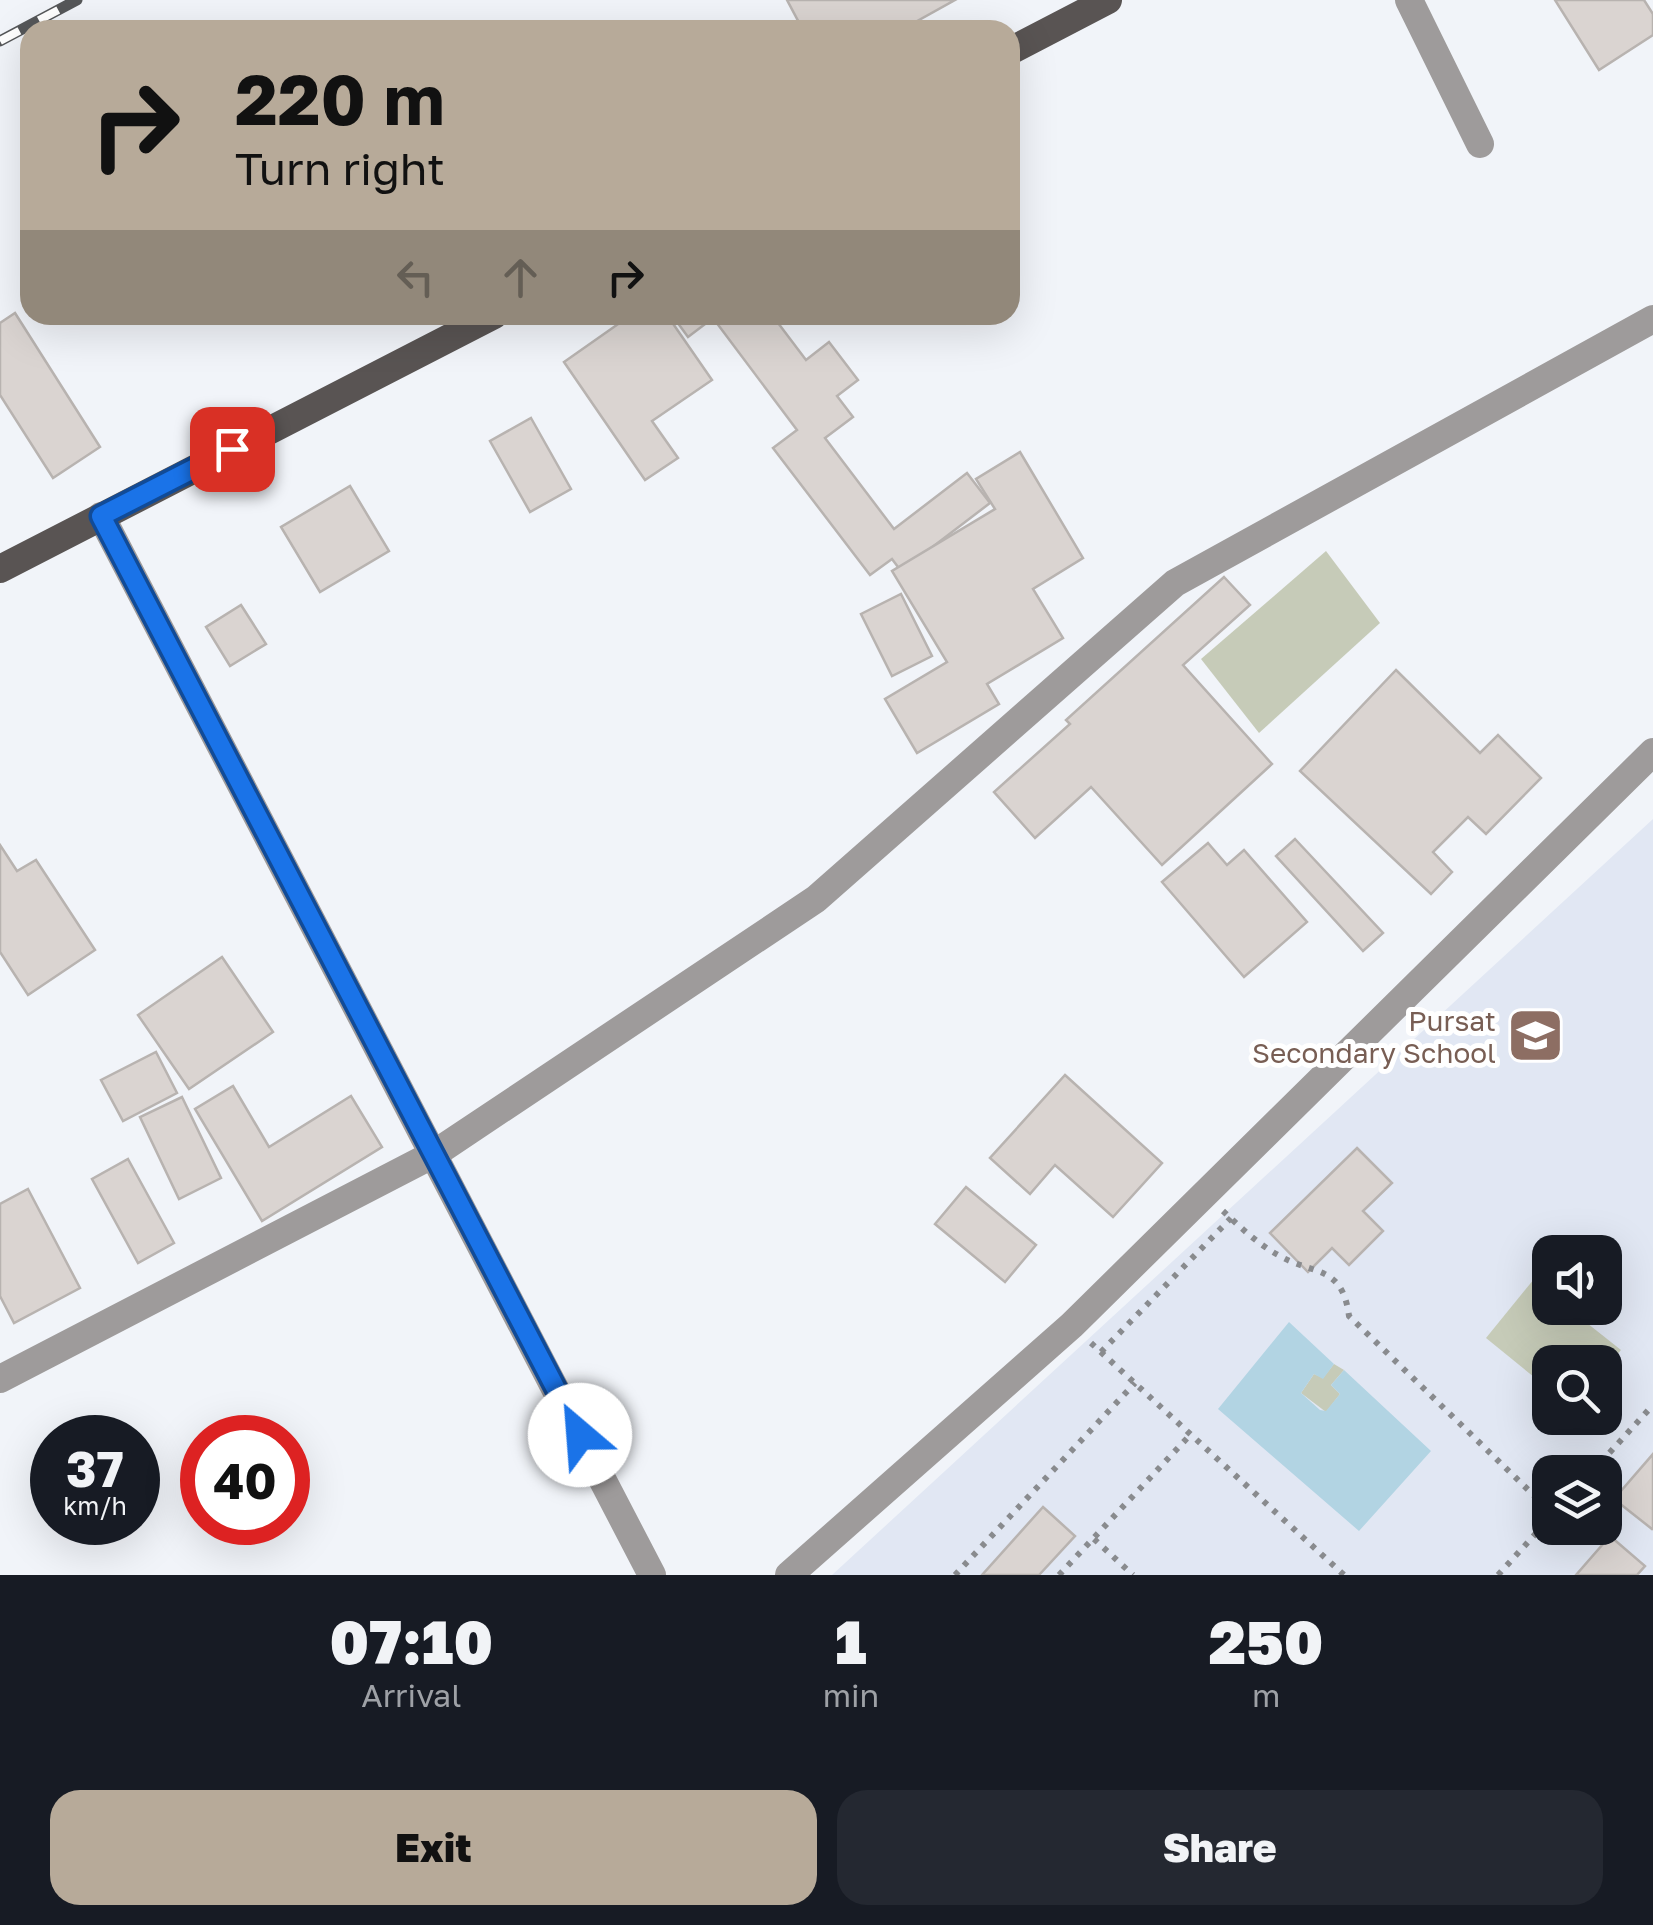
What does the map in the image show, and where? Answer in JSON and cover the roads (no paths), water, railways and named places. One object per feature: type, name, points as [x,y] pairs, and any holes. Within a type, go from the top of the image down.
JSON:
[{"type":"main road","points":[[1020,45],[1078,7],[1108,0]]},
{"type":"main road","points":[[0,569],[474,325]]},
{"type":"street","points":[[1409,0],[1480,144]]},
{"type":"street","points":[[0,1378],[434,1154],[816,900],[1174,583],[1653,320]]},
{"type":"street","points":[[101,516],[652,1575]]},
{"type":"street","points":[[789,1575],[1072,1325],[1653,752]]},
{"type":"water","points":[[1289,1322],[1334,1364],[1323,1379],[1314,1374],[1301,1393],[1326,1411],[1340,1394],[1331,1385],[1344,1370],[1431,1451],[1359,1531],[1218,1409]]},
{"type":"railway","points":[[39,20],[77,0]]},
{"type":"railway","points":[[0,41],[20,30]]},
{"type":"place","name":"Pursat Secondary School","points":[[1535,1036]]}]
